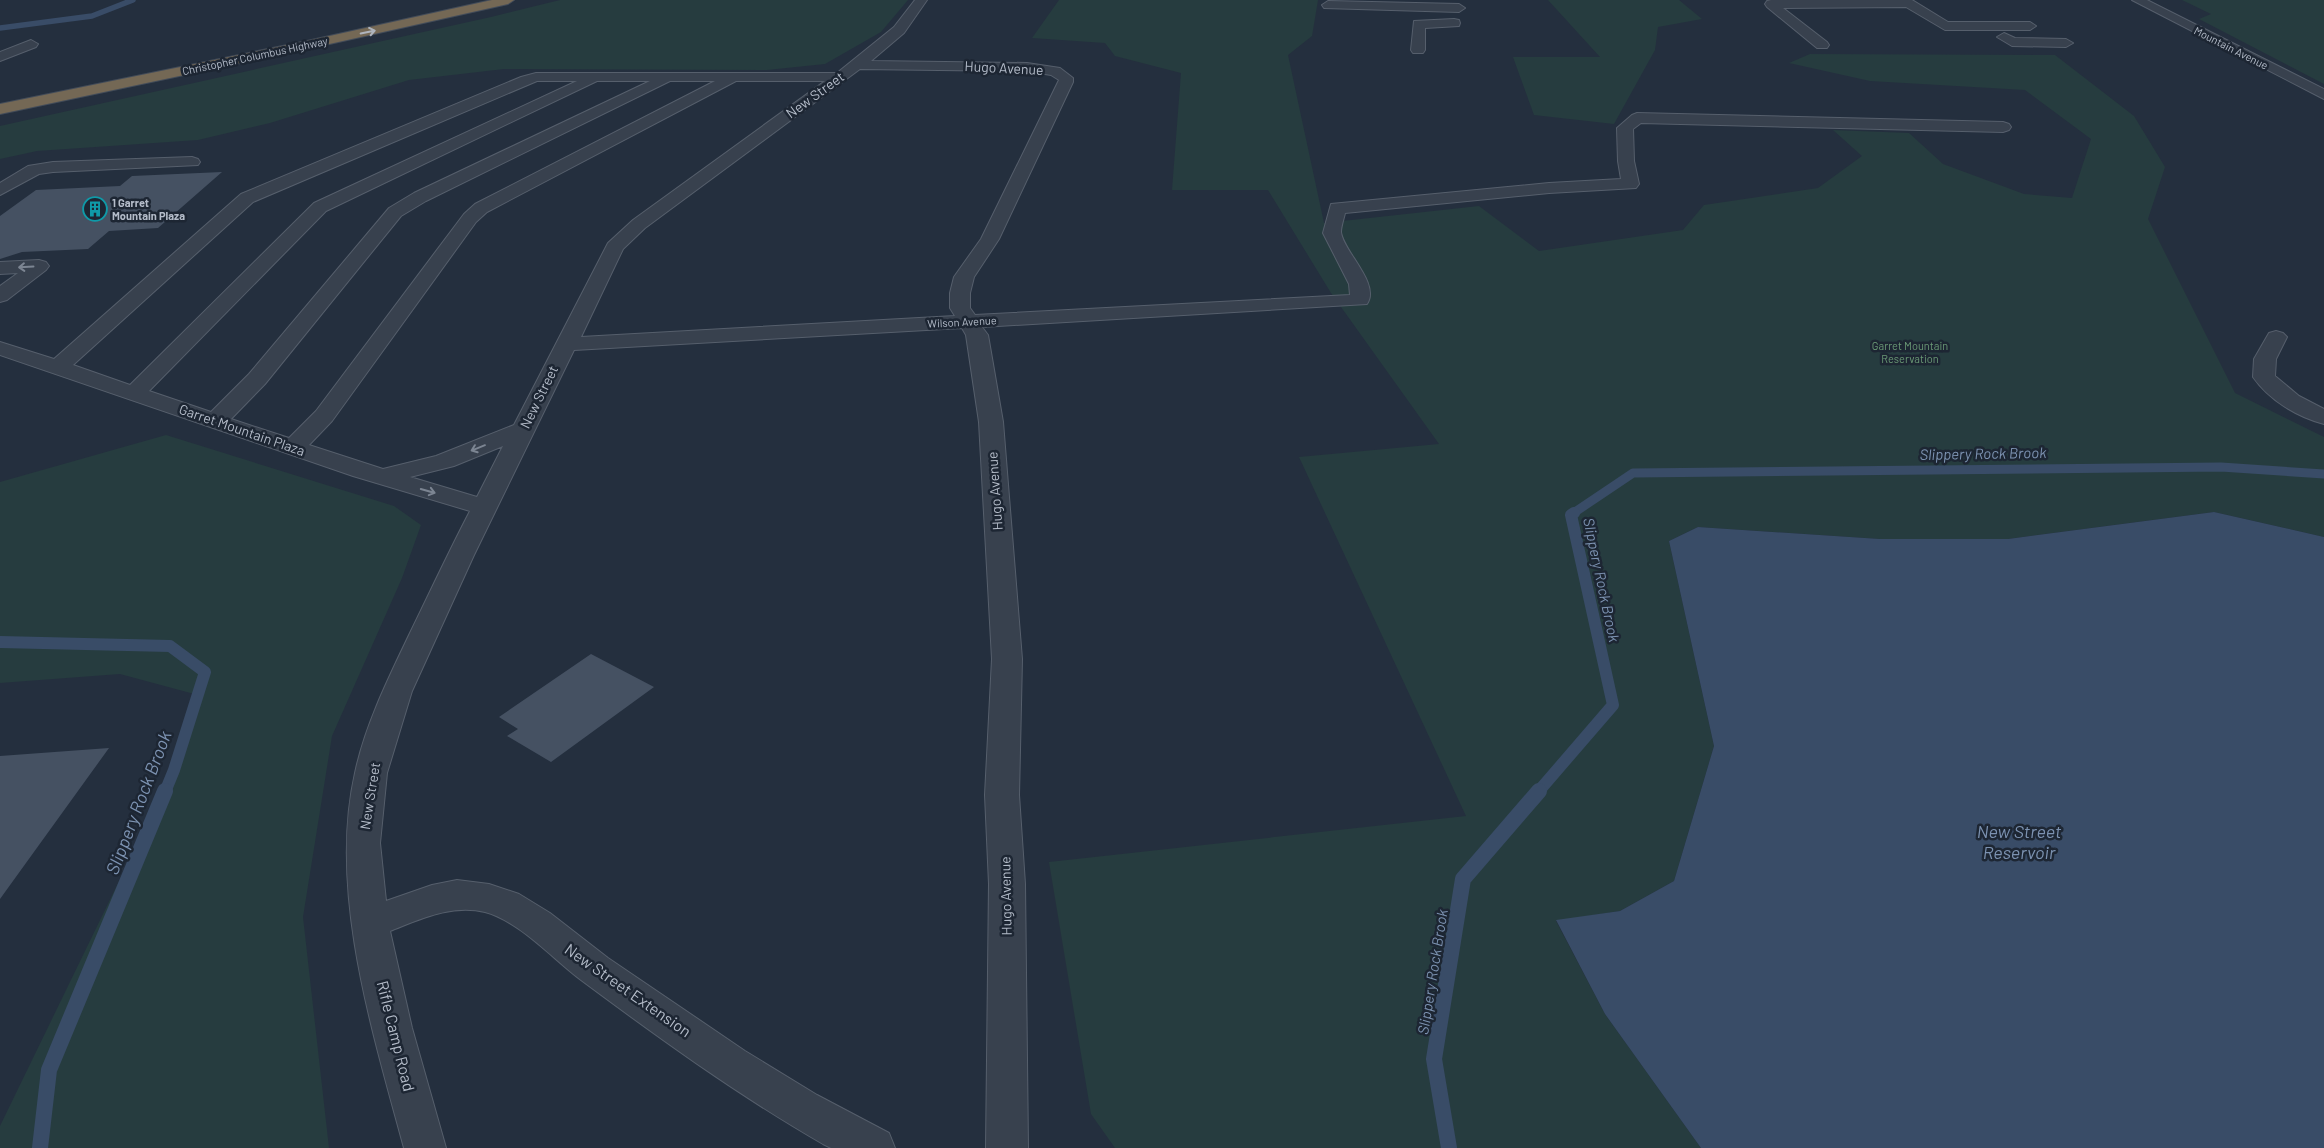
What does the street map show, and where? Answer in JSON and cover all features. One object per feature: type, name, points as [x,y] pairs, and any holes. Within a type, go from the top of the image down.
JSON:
[{"type":"highway","name":"Christopher Columbus Highway","points":[[0,109],[320,42],[508,0]]},
{"type":"highway","points":[[0,117],[320,42]]},
{"type":"street","name":"New Street","points":[[370,923],[363,843],[371,773],[397,691],[565,344],[615,247],[639,224],[848,71],[899,30],[921,0]]},
{"type":"street","name":"Mountain Avenue","points":[[2138,0],[2324,95]]},
{"type":"street","points":[[1822,45],[1772,4],[1909,3],[1945,26],[2030,26]]},
{"type":"street","points":[[1328,5],[1457,4],[1464,22],[1419,24],[1418,50]]},
{"type":"street","points":[[1985,26],[2012,42],[2066,43]]},
{"type":"street","points":[[0,57],[31,44]]},
{"type":"street","name":"Hugo Avenue","points":[[848,71],[1027,67],[1054,71],[1066,78],[1066,82],[990,239],[964,277],[960,308],[977,335],[990,422],[1007,659],[1002,795],[1007,884],[1008,1148]]},
{"type":"street","points":[[57,368],[247,198],[526,80],[536,77],[600,76],[734,77],[848,71]]},
{"type":"street","points":[[134,394],[320,207],[600,76]]},
{"type":"street","points":[[215,422],[257,379],[395,212],[420,197],[670,76]]},
{"type":"street","points":[[292,448],[324,416],[470,218],[481,208],[734,77]]},
{"type":"street","name":"Wilson Avenue","points":[[565,344],[1360,300],[1359,284],[1332,233],[1337,208],[1549,188],[1630,184],[1626,161],[1625,128],[1636,118],[2003,127]]},
{"type":"street","points":[[0,190],[28,172],[53,167],[192,162]]},
{"type":"street","points":[[0,268],[39,266],[0,296]]},
{"type":"street","points":[[2276,337],[2265,359],[2264,377],[2275,390],[2293,402],[2324,417]]},
{"type":"street","name":"Garret Mountain Plaza","points":[[0,348],[292,448],[381,477],[485,507]]},
{"type":"street","points":[[381,477],[445,462],[523,430]]},
{"type":"street","name":"New Street Extension","points":[[370,923],[448,894],[471,895],[500,901],[527,916],[589,965],[762,1084],[855,1139],[874,1148]]},
{"type":"street","name":"Rifle Camp Road","points":[[370,923],[392,1028],[425,1148]]},
{"type":"green space","points":[[560,0],[908,0],[881,32],[825,64],[767,70],[504,69],[409,80],[270,123],[198,140],[37,151],[0,159],[0,126]]},
{"type":"green space","name":"Garret Mountain Reservation","points":[[1059,0],[1318,0],[1312,36],[1288,55],[1324,223],[1479,206],[1539,251],[1683,230],[1704,205],[1818,188],[1862,156],[1833,130],[1909,133],[1943,164],[2024,194],[2072,198],[2091,139],[2025,90],[1870,81],[1789,63],[1810,54],[2055,55],[2134,116],[2165,167],[2148,219],[2235,393],[2324,437],[2324,537],[2214,512],[2008,539],[1880,539],[1698,527],[1669,541],[1714,746],[1674,881],[1620,911],[1556,921],[1605,1014],[1701,1148],[1115,1148],[1091,1114],[1049,862],[1466,816],[1299,457],[1439,444],[1331,293],[1268,190],[1172,190],[1181,73],[1115,56],[1105,43],[1032,38]]},
{"type":"green space","points":[[1548,0],[1679,0],[1702,19],[1658,27],[1655,50],[1614,124],[1534,115],[1513,57],[1600,57]]},
{"type":"green space","points":[[2182,0],[2324,0],[2324,84],[2199,19],[2211,14]]},
{"type":"green space","points":[[166,435],[394,506],[421,525],[402,578],[332,736],[303,917],[329,1148],[0,1148],[0,1126],[173,770],[198,695],[120,674],[0,683],[0,482]]},
{"type":"water","name":"New Street Reservoir","points":[[2214,512],[2324,537],[2324,1148],[1701,1148],[1605,1014],[1556,920],[1620,911],[1674,881],[1714,746],[1669,541],[1698,527],[1880,539],[2008,539]]},
{"type":"building","name":"1 Garret Mountain Plaza","points":[[222,172],[158,228],[109,231],[88,249],[22,252],[0,259],[0,216],[36,190],[120,186],[132,176]]},
{"type":"building","points":[[591,654],[654,687],[551,762],[507,736],[518,729],[499,717]]},
{"type":"building","points":[[109,748],[0,899],[0,756]]},
{"type":"waterway","name":"Slippery Rock Brook","points":[[0,28],[92,16],[133,0]]},
{"type":"waterway","name":"Slippery Rock Brook","points":[[1572,514],[1633,473],[2221,467],[2324,474]]},
{"type":"waterway","name":"Slippery Rock Brook","points":[[1538,792],[1613,705],[1571,515],[1574,513]]},
{"type":"waterway","name":"Slippery Rock Brook","points":[[0,642],[170,646],[205,672],[174,770],[165,792]]},
{"type":"waterway","name":"Slippery Rock Brook","points":[[40,1148],[49,1070],[165,791]]},
{"type":"waterway","name":"Slippery Rock Brook","points":[[1449,1148],[1434,1059],[1463,879],[1539,791]]},
{"type":"place","name":"1 Garret Mountain Plaza","points":[[95,209]]}]
